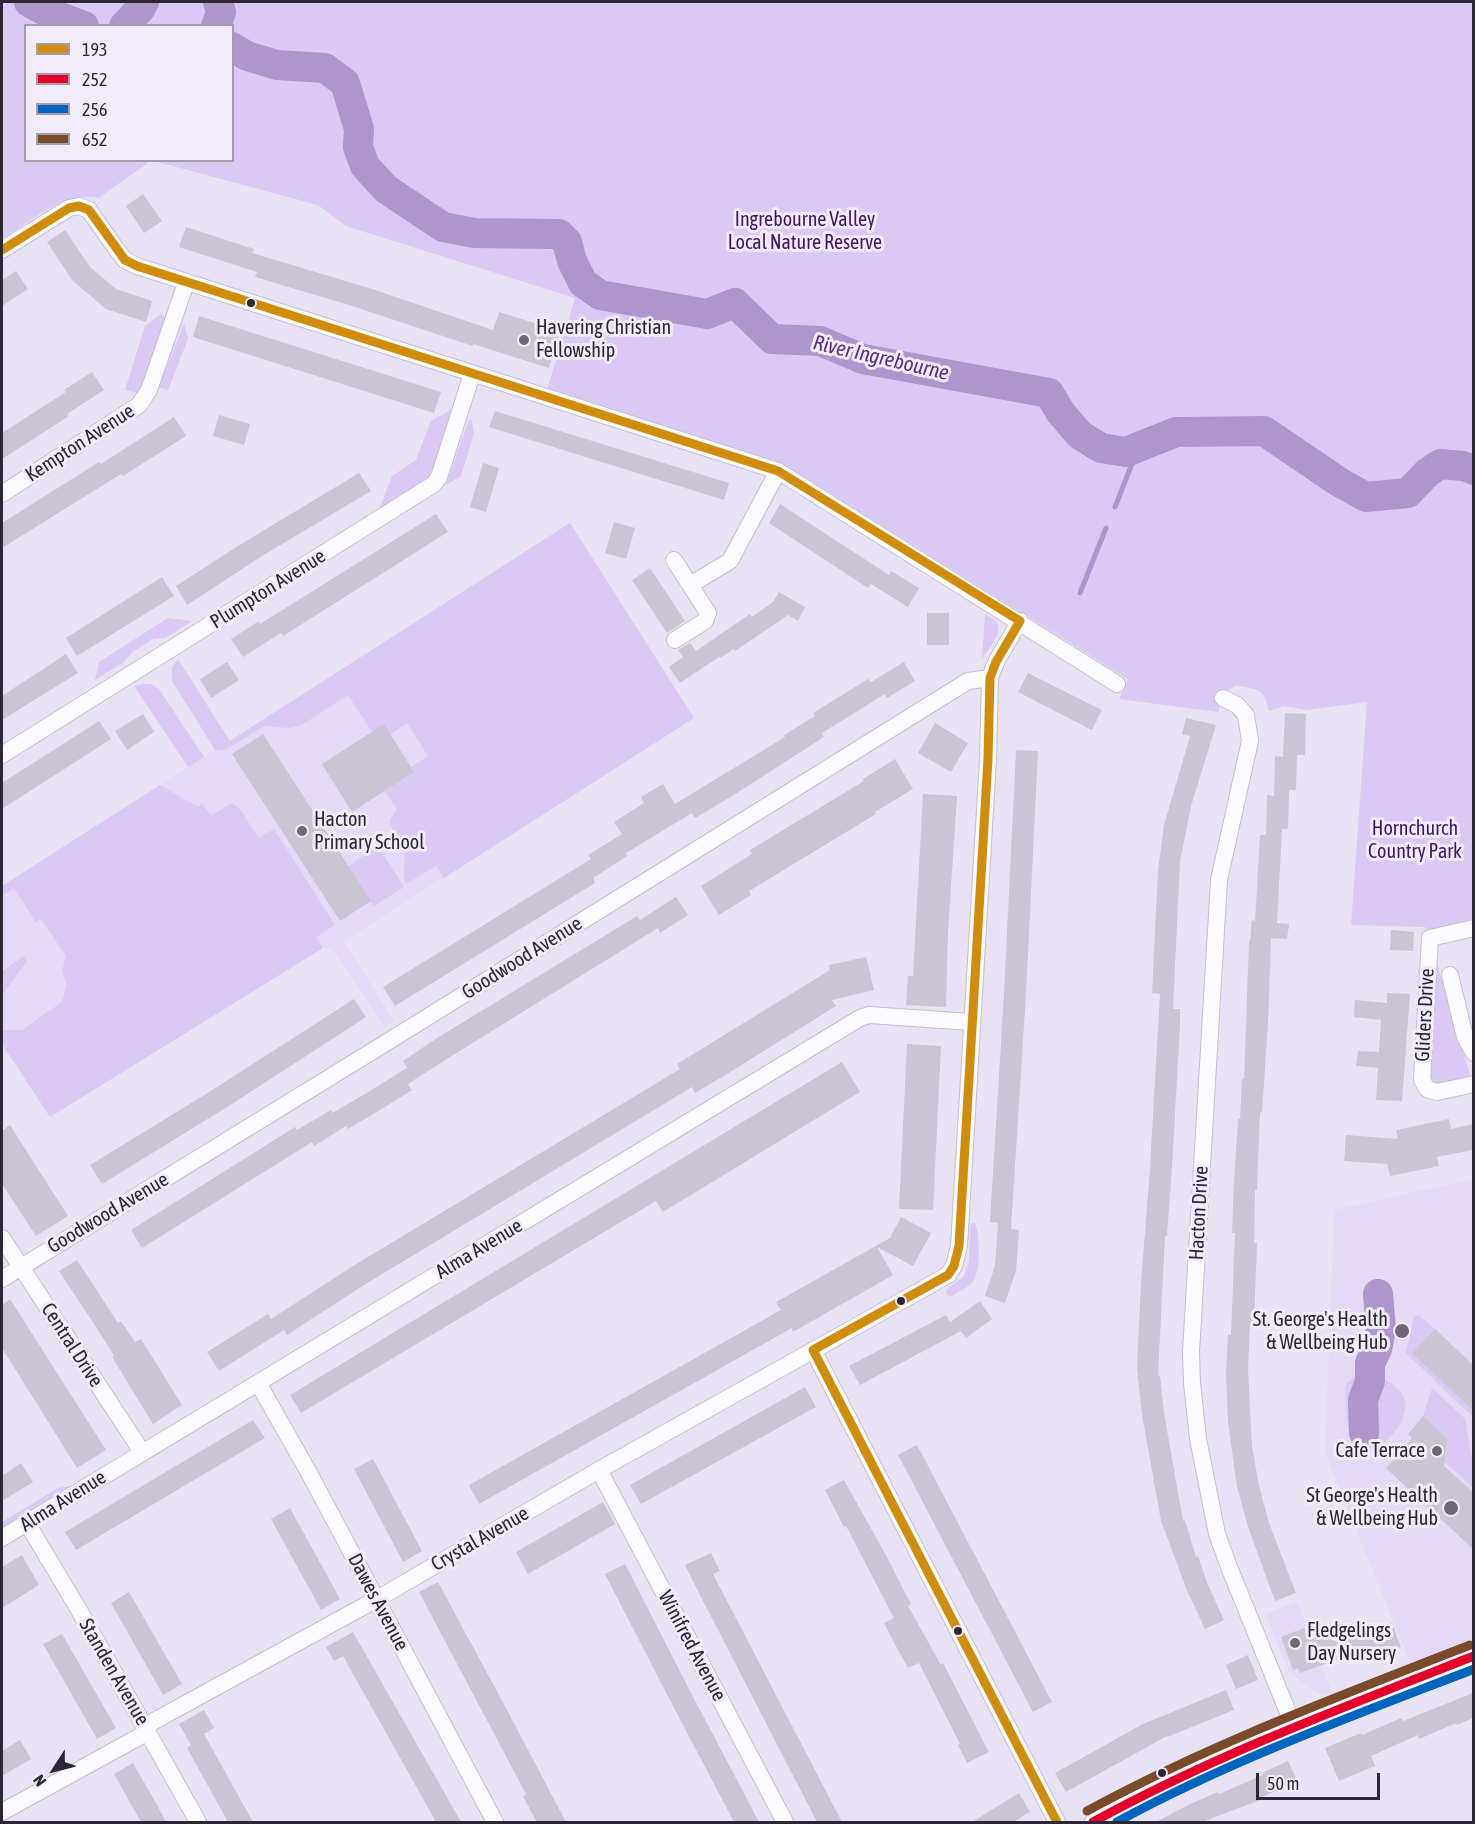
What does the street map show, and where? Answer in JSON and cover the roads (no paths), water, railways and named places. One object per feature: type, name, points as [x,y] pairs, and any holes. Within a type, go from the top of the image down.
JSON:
[{"type":"street","points":[[2,250],[69,208],[80,206],[89,210],[125,260],[136,266],[778,471],[1117,684]]},
{"type":"street","name":"Kempton Avenue","points":[[2,494],[139,405],[149,390],[186,283]]},
{"type":"street","name":"Plumpton Avenue","points":[[2,756],[434,484],[439,477],[472,374]]},
{"type":"street","points":[[690,585],[730,561],[778,471]]},
{"type":"street","points":[[674,560],[708,614],[705,621],[675,640]]},
{"type":"street","points":[[990,678],[996,662],[1020,621]]},
{"type":"street","name":"Crystal Avenue","points":[[2,1812],[599,1470],[948,1275],[954,1266],[959,1246],[988,759],[990,678]]},
{"type":"street","name":"Goodwood Avenue","points":[[2,1279],[968,681],[990,678]]},
{"type":"street","name":"Hacton Drive","points":[[1223,698],[1237,705],[1246,715],[1250,741],[1219,880],[1192,1340],[1192,1383],[1198,1439],[1217,1533],[1294,1727]]},
{"type":"street","name":"Gliders Drive","points":[[1473,928],[1430,938],[1422,1080],[1427,1089],[1437,1092],[1473,1084]]},
{"type":"street","points":[[1450,975],[1465,1037],[1473,1053]]},
{"type":"street","name":"Alma Avenue","points":[[2,1538],[860,1018],[868,1015],[971,1022]]},
{"type":"street","name":"Central Drive","points":[[2,1238],[142,1452]]},
{"type":"street","points":[[813,1350],[1057,1822]]},
{"type":"street","name":"Dawes Avenue","points":[[258,1383],[495,1822]]},
{"type":"street","name":"Winifred Avenue","points":[[599,1470],[785,1822]]},
{"type":"street","name":"Standen Avenue","points":[[27,1523],[147,1729],[198,1822]]},
{"type":"street","points":[[1093,1822],[1195,1770],[1294,1727],[1473,1656]]},
{"type":"waterway","name":"River Ingrebourne","points":[[29,2],[49,13],[79,24]]},
{"type":"waterway","name":"River Ingrebourne","points":[[126,24],[144,2]]},
{"type":"waterway","name":"River Ingrebourne","points":[[217,24],[221,12],[218,2]]},
{"type":"waterway","name":"River Ingrebourne","points":[[234,48],[247,56],[277,65],[325,68],[345,83],[359,129],[358,147],[365,166],[386,189],[443,227],[475,233],[559,234],[567,242],[572,261],[583,283],[600,295],[707,314],[735,303],[772,339],[820,341],[863,359],[1049,393],[1061,413],[1080,435],[1101,448],[1126,452],[1176,432],[1264,431],[1339,482],[1366,497],[1408,493],[1427,473],[1440,464],[1463,466],[1474,470]]},
{"type":"waterway","points":[[1115,507],[1139,446]]},
{"type":"waterway","points":[[1080,593],[1106,528]]},
{"type":"waterway","points":[[1364,1433],[1363,1400],[1370,1381],[1370,1363],[1377,1349],[1381,1329],[1378,1294]]},
{"type":"place","name":"Havering Christian Fellowship","points":[[524,340]]},
{"type":"place","name":"Hacton Primary School","points":[[302,831]]},
{"type":"place","name":"St. George's Health & Wellbeing Hub","points":[[1402,1331]]},
{"type":"place","name":"Cafe Terrace","points":[[1437,1451]]},
{"type":"place","name":"St George's Health & Wellbeing Hub","points":[[1451,1508]]},
{"type":"place","name":"Fledgelings Day Nursery","points":[[1295,1643]]},
{"type":"park label","name":"Ingrebourne Valley Local Nature Reserve","points":[[805,232]]},
{"type":"park label","name":"Hornchurch Country Park","points":[[1415,840]]}]
